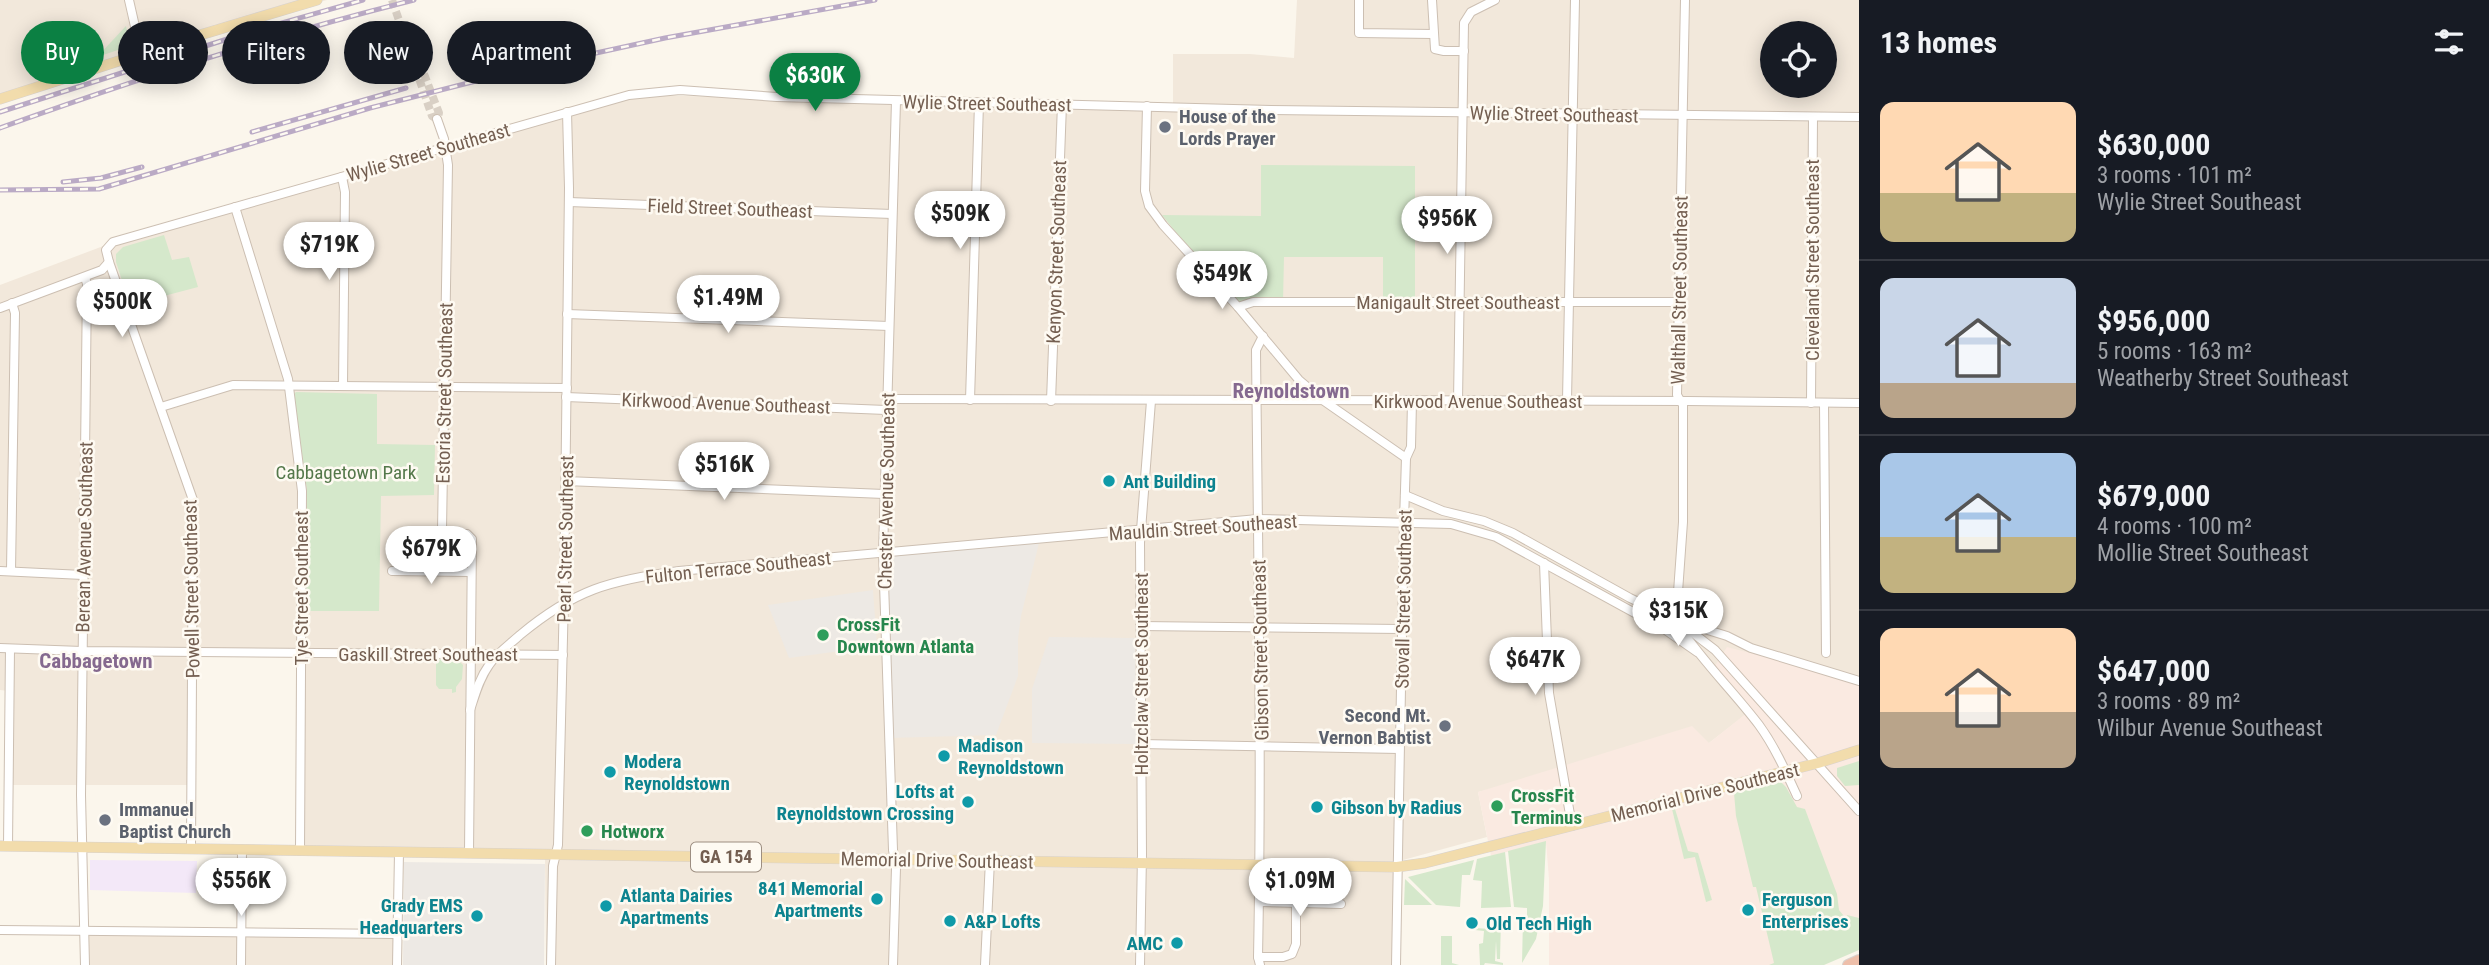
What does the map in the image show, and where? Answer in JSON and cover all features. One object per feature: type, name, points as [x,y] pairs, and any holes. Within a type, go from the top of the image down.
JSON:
[{"type":"highway","points":[[1848,965],[1859,960]]},
{"type":"main road","points":[[208,33],[317,0]]},
{"type":"main road","points":[[0,99],[118,61]]},
{"type":"main road","name":"Memorial Drive Southeast","points":[[4,846],[1397,867],[1425,863],[1859,751]]},
{"type":"street","points":[[129,0],[134,21]]},
{"type":"street","points":[[1359,0],[1359,33],[1433,34]]},
{"type":"street","points":[[1432,0],[1435,48],[1464,51]]},
{"type":"street","points":[[1458,401],[1465,23],[1471,12],[1495,0]]},
{"type":"street","points":[[1567,400],[1575,0]]},
{"type":"street","name":"Walthall Street Southeast","points":[[1676,620],[1683,522],[1682,405],[1677,395],[1685,0]]},
{"type":"street","name":"Wylie Street Southeast","points":[[109,262],[106,250],[113,242],[629,95],[666,90],[777,97],[979,103],[1859,117]]},
{"type":"street","name":"Chester Avenue Southeast","points":[[893,965],[895,859],[883,553],[897,101]]},
{"type":"street","points":[[970,400],[979,103]]},
{"type":"street","name":"Kenyon Street Southeast","points":[[1051,401],[1062,104]]},
{"type":"street","points":[[1147,106],[1145,191],[1149,206],[1299,380],[1324,401],[1406,458]]},
{"type":"street","name":"Pearl Street Southeast","points":[[551,965],[563,655],[568,112]]},
{"type":"street","name":"Cleveland Street Southeast","points":[[1811,402],[1813,117]]},
{"type":"street","name":"Estoria Street Southeast","points":[[437,119],[446,147],[448,165],[442,530],[446,534],[471,536],[469,853]]},
{"type":"street","points":[[342,177],[345,192],[343,386]]},
{"type":"street","name":"Field Street Southeast","points":[[569,202],[892,214]]},
{"type":"street","name":"Tye Street Southeast","points":[[235,207],[288,385],[302,491],[300,851]]},
{"type":"street","points":[[0,308],[103,270],[109,262]]},
{"type":"street","name":"Powell Street Southeast","points":[[109,262],[193,500],[191,849]]},
{"type":"street","name":"Berean Avenue Southeast","points":[[85,277],[82,651],[85,965]]},
{"type":"street","name":"Manigault Street Southeast","points":[[1238,307],[1253,302],[1679,302]]},
{"type":"street","points":[[11,571],[15,313],[12,303]]},
{"type":"street","points":[[567,314],[889,326]]},
{"type":"street","name":"Gibson Street Southeast","points":[[1259,961],[1261,747],[1256,350],[1263,336]]},
{"type":"street","name":"Kirkwood Avenue Southeast","points":[[161,407],[233,385],[288,385],[566,392],[887,410]]},
{"type":"street","name":"Kirkwood Avenue Southeast","points":[[887,399],[1859,403]]},
{"type":"street","name":"Holtzclaw Street Southeast","points":[[1140,965],[1141,529],[1151,401]]},
{"type":"street","name":"Stovall Street Southeast","points":[[1396,965],[1404,522],[1406,458],[1411,447],[1412,401]]},
{"type":"street","points":[[1824,403],[1826,653]]},
{"type":"street","points":[[566,481],[884,494]]},
{"type":"street","points":[[1405,495],[1443,511],[1484,521],[1513,533],[1630,598],[1676,620],[1727,636],[1751,648],[1859,681]]},
{"type":"street","name":"Mauldin Street Southeast","points":[[1063,536],[1258,519],[1451,524],[1496,537],[1664,629],[1697,652]]},
{"type":"street","points":[[1451,524],[1484,521]]},
{"type":"street","name":"Fulton Terrace Southeast","points":[[470,710],[481,679],[498,654],[534,624],[564,604],[598,587],[634,577],[1063,536]]},
{"type":"street","points":[[1544,564],[1549,693],[1572,826]]},
{"type":"street","points":[[0,571],[83,575]]},
{"type":"street","points":[[392,571],[471,572]]},
{"type":"street","points":[[1676,620],[1697,652],[1760,726],[1797,796]]},
{"type":"street","points":[[1140,626],[1401,629]]},
{"type":"street","points":[[1664,629],[1685,632],[1713,631]]},
{"type":"street","points":[[1685,632],[1715,650],[1859,811]]},
{"type":"street","points":[[1715,650],[1719,639],[1727,636]]},
{"type":"street","name":"Gaskill Street Southeast","points":[[0,648],[563,655]]},
{"type":"street","points":[[4,846],[10,649]]},
{"type":"street","points":[[1141,744],[1399,749]]},
{"type":"street","points":[[241,965],[242,850]]},
{"type":"street","points":[[397,965],[399,852]]},
{"type":"street","points":[[985,965],[990,860]]},
{"type":"street","points":[[1259,902],[1341,904]]},
{"type":"street","points":[[1259,961],[1292,954],[1296,944],[1296,903]]},
{"type":"street","points":[[0,930],[397,934]]},
{"type":"street","points":[[886,965],[893,965]]},
{"type":"shaded area","points":[[0,0],[327,0],[254,21],[222,21],[222,30],[208,34],[208,21],[118,21],[118,60],[104,64],[104,21],[21,21],[21,84],[42,84],[0,99]]},
{"type":"shaded area","points":[[1297,0],[1859,0],[1859,681],[1749,712],[1709,743],[1478,792],[1487,837],[1403,860],[1396,965],[546,965],[545,854],[300,851],[302,650],[193,650],[188,785],[9,785],[9,691],[0,690],[0,285],[106,245],[645,95],[1173,112],[1173,54],[1250,54],[1294,58]],"holes":[[[294,394],[377,394],[377,444],[434,495],[307,491]]]},
{"type":"shaded area","points":[[1040,539],[1021,616],[1018,676],[996,735],[889,738],[884,553]]},
{"type":"shaded area","points":[[873,590],[877,646],[789,658],[768,605]]},
{"type":"shaded area","points":[[1049,637],[1135,638],[1137,744],[1032,743],[1032,689]]},
{"type":"shaded area","points":[[1727,647],[1859,681],[1859,948],[1818,965],[1549,965],[1546,842],[1491,856],[1478,792],[1692,726],[1709,743],[1748,712],[1713,669]]},
{"type":"shaded area","points":[[90,860],[197,861],[196,893],[90,890]]},
{"type":"shaded area","points":[[404,862],[545,864],[544,965],[403,965]]},
{"type":"shaded area","points":[[87,929],[400,934],[399,965],[87,965]]},
{"type":"green space","points":[[118,35],[118,50],[104,55],[104,50]]},
{"type":"green space","points":[[1261,165],[1415,166],[1415,303],[1383,303],[1383,257],[1284,257],[1283,302],[1232,302],[1162,215],[1261,216]]},
{"type":"green space","points":[[164,235],[172,260],[189,257],[198,287],[130,305],[116,262],[116,254],[123,247]]},
{"type":"green space","name":"Cabbagetown Park","points":[[294,394],[377,394],[377,444],[435,445],[434,495],[381,496],[379,611],[306,611],[307,491]]},
{"type":"green space","points":[[436,659],[457,659],[463,665],[462,679],[456,692],[452,693],[452,689],[439,689],[436,685]]},
{"type":"green space","points":[[1859,761],[1859,785],[1845,786],[1837,776],[1837,768]]},
{"type":"green space","points":[[1781,782],[1797,807],[1805,809],[1837,894],[1839,910],[1848,921],[1847,915],[1859,918],[1859,950],[1824,965],[1769,965],[1774,963],[1736,816],[1734,793]]},
{"type":"green space","points":[[1672,809],[1675,809],[1688,851],[1698,853],[1712,900],[1706,902],[1695,857],[1684,859]]},
{"type":"green space","points":[[1546,841],[1543,906],[1536,939],[1522,963],[1523,919],[1524,915],[1527,915],[1527,908],[1514,907],[1508,851]]},
{"type":"green space","points":[[1505,852],[1511,907],[1481,908],[1482,881],[1473,880],[1477,859]]},
{"type":"green space","points":[[1474,860],[1470,875],[1462,875],[1460,907],[1436,905],[1408,877]]},
{"type":"green space","points":[[1405,879],[1432,905],[1404,905]]},
{"type":"green space","points":[[1490,918],[1501,919],[1500,959],[1497,959],[1496,941],[1495,961],[1503,965],[1480,965],[1479,944],[1483,943],[1484,931],[1475,928],[1490,929]]},
{"type":"green space","points":[[1441,936],[1452,936],[1452,963],[1459,965],[1441,965]]},
{"type":"tunnel","points":[[392,0],[432,116],[437,119]]},
{"type":"tunnel","points":[[428,84],[439,113],[437,119]]},
{"type":"railway","points":[[0,112],[246,33],[363,0]]},
{"type":"railway","points":[[0,128],[206,59],[414,0]]},
{"type":"railway","points":[[0,190],[99,189],[370,108],[527,68],[665,38],[875,0]]},
{"type":"railway","points":[[252,132],[406,88]]},
{"type":"railway","points":[[63,182],[101,178],[142,167]]},
{"type":"place","name":"House of the Lords Prayer","points":[[1165,127]]},
{"type":"place","name":"Ant Building","points":[[1109,481]]},
{"type":"place","name":"CrossFit Downtown Atlanta","points":[[823,635]]},
{"type":"place","name":"Second Mt. Vernon Babtist","points":[[1445,726]]},
{"type":"place","name":"Madison Reynoldstown","points":[[944,756]]},
{"type":"place","name":"Modera Reynoldstown","points":[[610,772]]},
{"type":"place","name":"Lofts at Reynoldstown Crossing","points":[[968,802]]},
{"type":"place","name":"CrossFit Terminus","points":[[1497,806]]},
{"type":"place","name":"Gibson by Radius","points":[[1317,807]]},
{"type":"place","name":"Immanuel Baptist Church","points":[[105,820]]},
{"type":"place","name":"Hotworx","points":[[587,831]]},
{"type":"place","name":"841 Memorial Apartments","points":[[877,899]]},
{"type":"place","name":"Atlanta Dairies Apartments","points":[[606,906]]},
{"type":"place","name":"Ferguson Enterprises","points":[[1748,910]]},
{"type":"place","name":"Grady EMS Headquarters","points":[[477,916]]},
{"type":"place","name":"A&P Lofts","points":[[950,921]]},
{"type":"place","name":"Old Tech High","points":[[1472,923]]},
{"type":"place","name":"AMC","points":[[1177,943]]},
{"type":"district","name":"Reynoldstown","points":[[1291,391]]},
{"type":"district","name":"Cabbagetown","points":[[96,661]]}]
